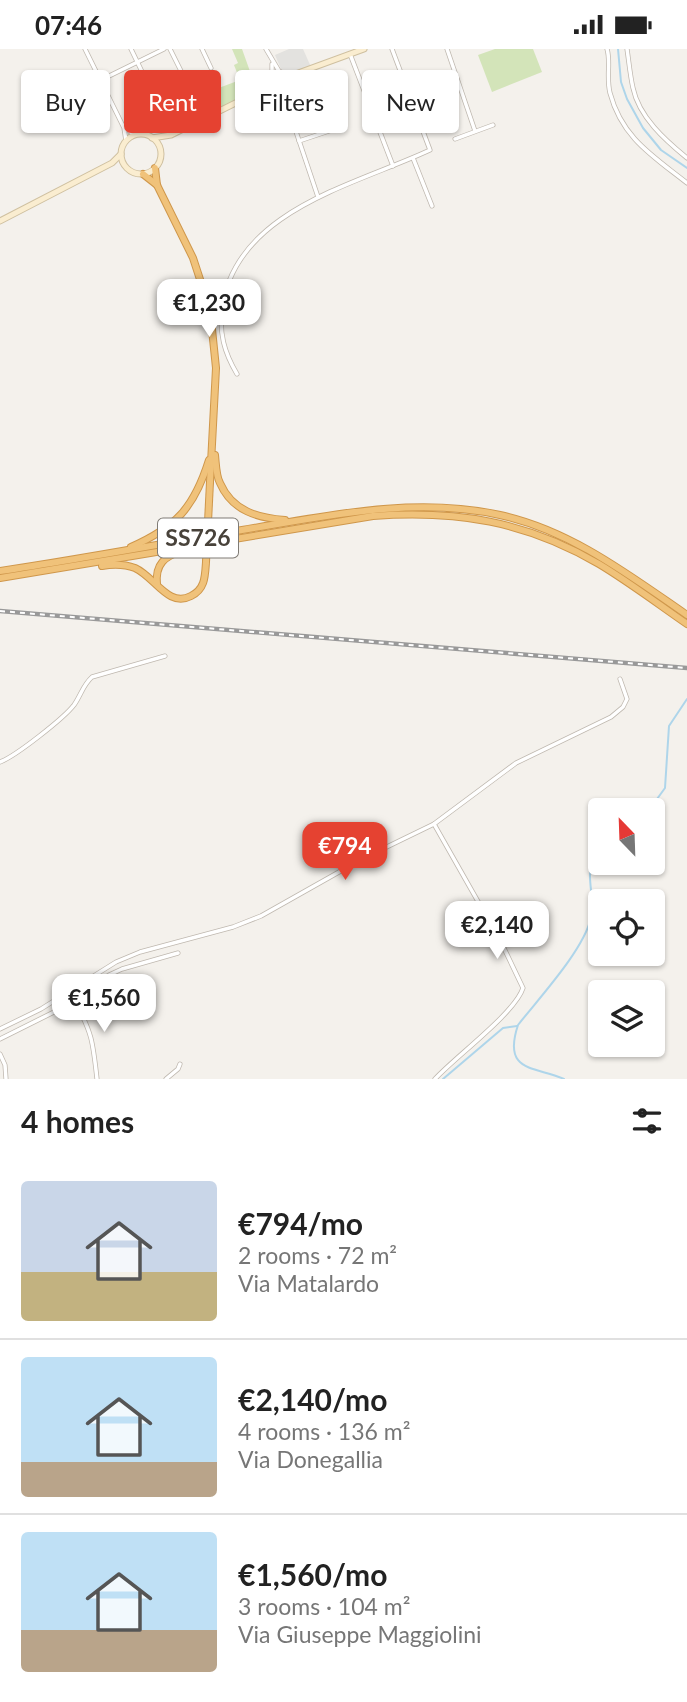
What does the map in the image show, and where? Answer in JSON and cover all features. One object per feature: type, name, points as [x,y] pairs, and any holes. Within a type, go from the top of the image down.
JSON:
[{"type":"highway","points":[[48,571],[61,572],[120,564],[138,569],[166,594],[177,600],[187,599],[198,592],[205,581],[216,368],[210,310],[193,258],[157,185],[155,168]]},
{"type":"highway","points":[[143,174],[157,185]]},
{"type":"highway","points":[[214,445],[219,483],[236,505],[261,518],[298,521]]},
{"type":"highway","points":[[120,552],[168,528],[183,514],[197,492],[214,445]]},
{"type":"highway","name":"SS726","points":[[0,571],[298,521],[395,507],[427,506],[501,515],[552,532],[601,557],[687,615]]},
{"type":"highway","name":"SS726","points":[[0,578],[373,516],[415,513],[458,515],[504,523],[548,538],[599,564],[687,624]]},
{"type":"highway","points":[[157,584],[158,568],[163,559],[191,546]]},
{"type":"main road","points":[[306,70],[364,49]]},
{"type":"main road","points":[[0,221],[112,163],[121,154],[126,141],[135,135],[152,138],[171,135],[235,103]]},
{"type":"main road","points":[[112,163],[125,166],[136,174],[143,174],[155,168],[159,162],[160,149],[171,135]]},
{"type":"main road","points":[[152,138],[160,149]]},
{"type":"main road","points":[[121,154],[125,166]]},
{"type":"street","points":[[85,49],[96,70]]},
{"type":"street","points":[[131,49],[141,70]]},
{"type":"street","points":[[110,76],[164,49]]},
{"type":"street","points":[[170,49],[180,70]]},
{"type":"street","points":[[202,49],[211,68]]},
{"type":"street","points":[[267,49],[278,70]]},
{"type":"street","points":[[237,374],[229,360],[220,332],[223,294],[233,268],[289,213],[318,197],[430,150],[392,49]]},
{"type":"street","points":[[447,49],[475,131]]},
{"type":"street","points":[[607,49],[607,74],[618,114],[632,137],[657,162],[687,183]]},
{"type":"street","points":[[627,49],[637,101],[661,136],[687,158]]},
{"type":"street","points":[[350,54],[393,166]]},
{"type":"street","points":[[272,62],[272,70]]},
{"type":"street","points":[[110,99],[124,128]]},
{"type":"street","points":[[454,139],[493,125]]},
{"type":"street","points":[[125,133],[126,141]]},
{"type":"street","points":[[296,133],[318,197]]},
{"type":"street","points":[[299,141],[323,133]]},
{"type":"street","points":[[413,158],[432,206]]},
{"type":"street","points":[[0,762],[25,748],[74,705],[85,684],[92,677],[165,656]]},
{"type":"street","points":[[0,1029],[41,1009],[116,962],[152,948],[233,927],[261,916],[362,859],[434,824],[516,763],[611,717],[623,707],[627,699],[620,679]]},
{"type":"street","points":[[434,824],[501,942],[523,988],[520,996],[497,1022],[435,1079]]},
{"type":"street","points":[[0,1039],[74,999],[109,975],[178,953]]},
{"type":"street","points":[[74,999],[93,1040],[97,1079]]},
{"type":"street","points":[[0,1054],[5,1065],[6,1079]]},
{"type":"street","points":[[166,1079],[179,1067]]},
{"type":"green space","points":[[232,49],[242,49],[250,70],[236,70],[234,65],[238,63]]},
{"type":"green space","points":[[495,49],[533,49],[542,72],[492,92],[478,55]]},
{"type":"green space","points":[[235,82],[235,100],[221,107],[221,87]]},
{"type":"shaded area","points":[[289,49],[303,49],[311,67],[283,70],[275,55]]},
{"type":"waterway","points":[[618,49],[621,82],[643,128],[661,150],[687,168]]},
{"type":"waterway","points":[[658,798],[665,788],[669,726],[687,699]]},
{"type":"waterway","points":[[564,1079],[524,1065],[514,1052],[514,1041],[518,1025],[559,974],[586,931],[592,910],[590,875]]},
{"type":"waterway","points":[[443,1079],[503,1028],[517,1026]]},
{"type":"railway","points":[[0,611],[687,668]]}]
